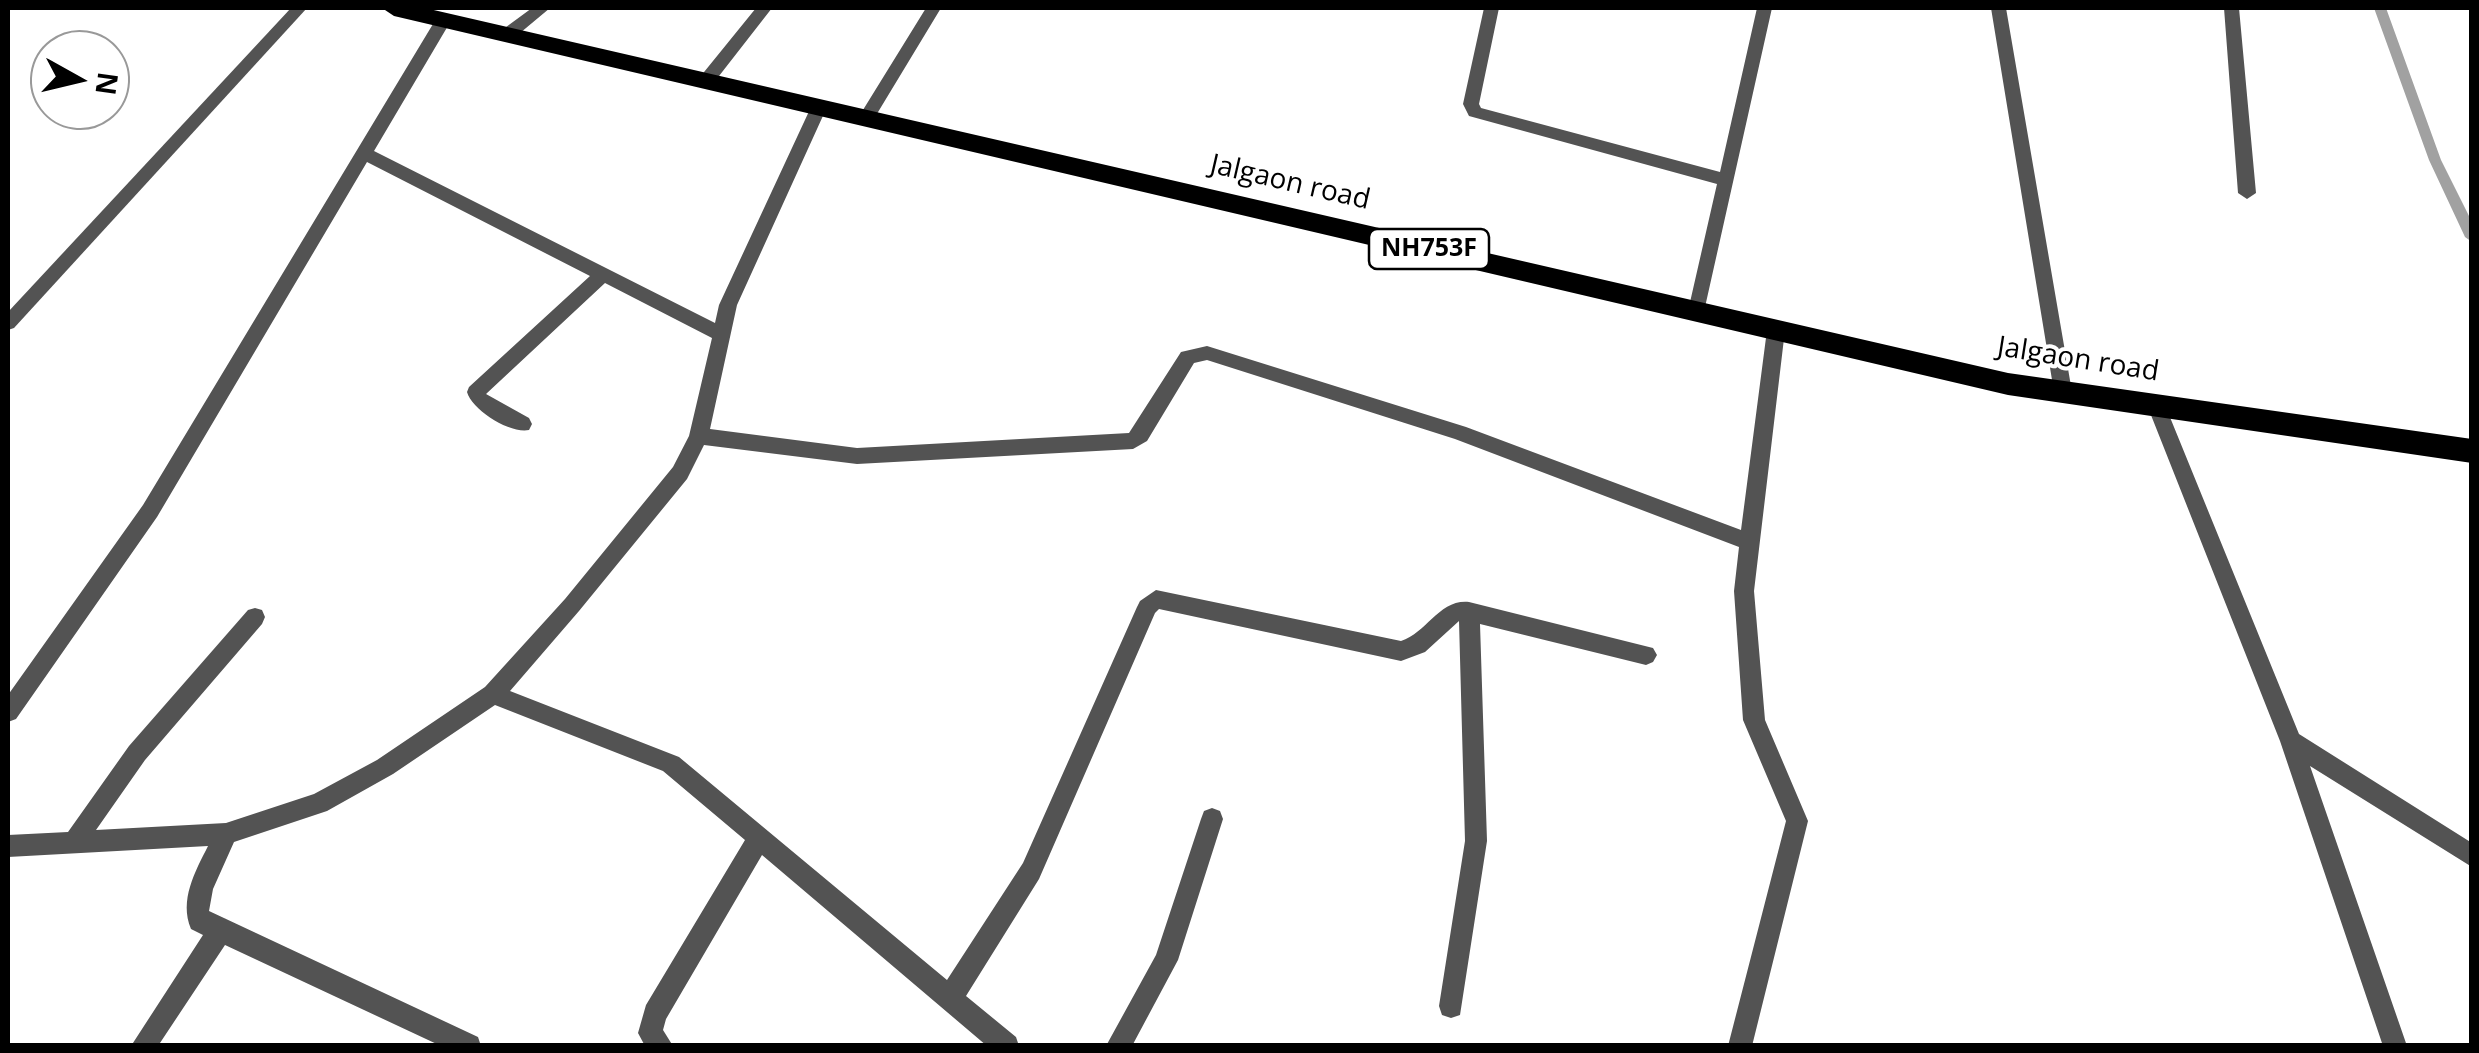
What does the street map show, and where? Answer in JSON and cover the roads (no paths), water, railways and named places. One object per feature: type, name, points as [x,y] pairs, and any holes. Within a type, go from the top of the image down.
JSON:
[{"type":"highway","name":"Jalgaon road","points":[[394,8],[2008,384],[2472,450]]},
{"type":"street","points":[[8,323],[299,8]]},
{"type":"street","points":[[508,34],[542,8]]},
{"type":"street","points":[[706,81],[764,8]]},
{"type":"street","points":[[866,118],[933,8]]},
{"type":"street","points":[[1491,8],[1471,104],[1475,112],[1726,180]]},
{"type":"street","points":[[1697,311],[1765,8]]},
{"type":"street","points":[[1998,8],[2063,392]]},
{"type":"street","points":[[2231,8],[2247,193]]},
{"type":"street","points":[[8,712],[150,510],[444,19]]},
{"type":"street","points":[[8,846],[226,834],[318,804],[385,767],[493,694],[680,473],[699,436],[728,305],[819,106]]},
{"type":"street","points":[[363,153],[721,334]]},
{"type":"street","points":[[522,424],[478,399],[476,392],[604,273]]},
{"type":"street","points":[[1740,1046],[1797,821],[1752,708],[1744,591],[1776,330]]},
{"type":"street","points":[[699,436],[856,456],[1133,441],[1188,357],[1207,354],[1459,432],[1750,542]]},
{"type":"street","points":[[2156,405],[2291,741],[2395,1046]]},
{"type":"street","points":[[950,998],[1030,872],[1147,607],[1156,598],[1401,651],[1416,647],[1452,612],[1469,612],[1646,655]]},
{"type":"street","points":[[1451,1006],[1476,840],[1469,612]]},
{"type":"street","points":[[74,842],[136,753],[255,617]]},
{"type":"street","points":[[493,694],[671,764],[1007,1046]]},
{"type":"street","points":[[2291,741],[2472,856]]},
{"type":"street","points":[[1118,1046],[1166,960],[1212,818]]},
{"type":"street","points":[[226,834],[196,912],[199,920],[469,1046]]},
{"type":"street","points":[[662,1046],[650,1033],[655,1014],[759,838]]},
{"type":"street","points":[[143,1046],[220,931]]},
{"type":"waterway","points":[[2380,8],[2435,160],[2472,237]]}]
